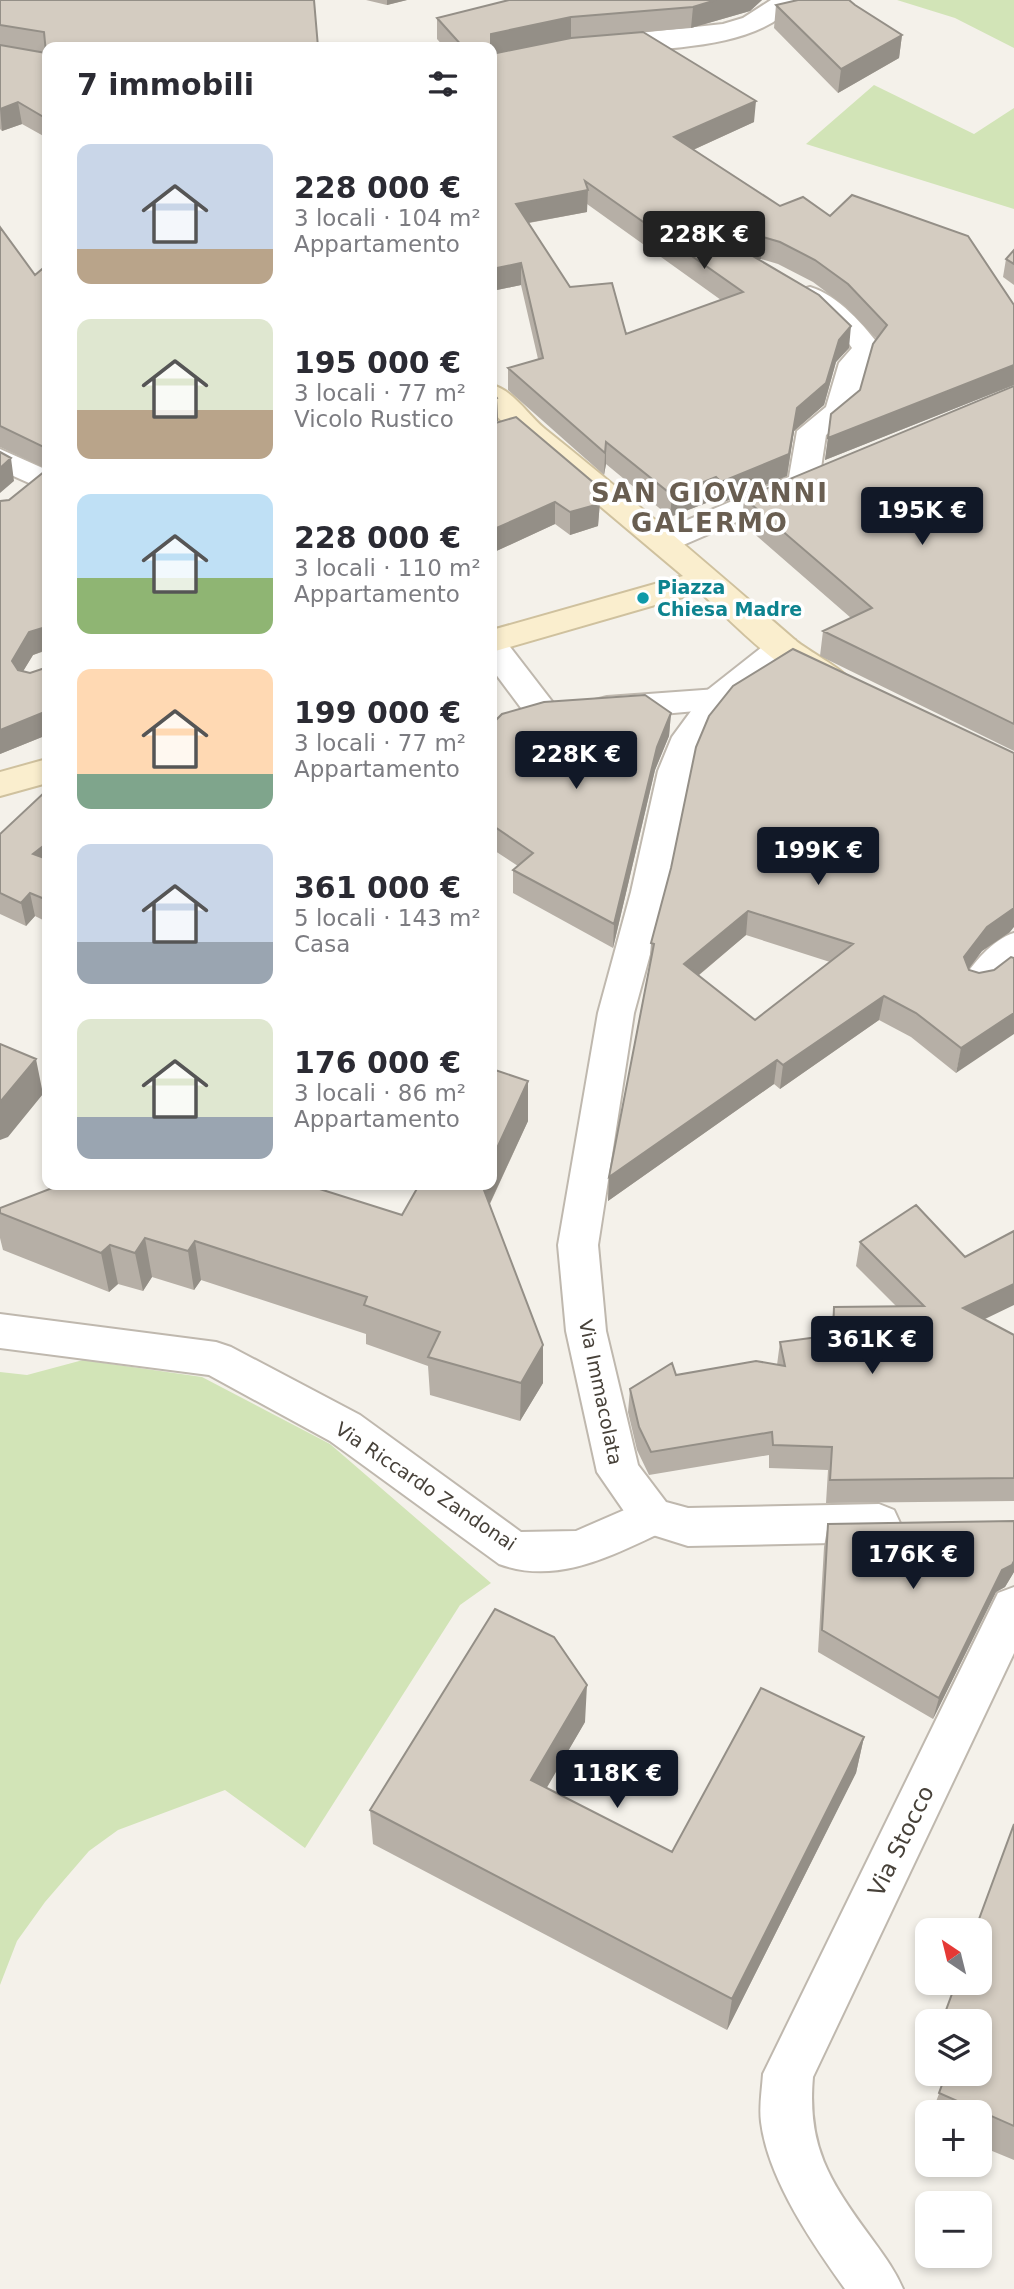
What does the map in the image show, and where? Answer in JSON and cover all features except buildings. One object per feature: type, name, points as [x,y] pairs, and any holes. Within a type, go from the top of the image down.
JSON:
[{"type":"main road","points":[[497,399],[522,425],[653,533],[795,657],[855,690]]},
{"type":"main road","points":[[497,643],[706,580]]},
{"type":"main road","points":[[0,784],[42,772]]},
{"type":"street","points":[[583,47],[729,31],[762,20],[778,10],[785,0]]},
{"type":"street","points":[[653,533],[817,476],[812,431],[840,411],[854,363],[867,349],[855,332],[820,302],[784,282]]},
{"type":"street","points":[[497,433],[522,425]]},
{"type":"street","points":[[0,458],[36,485]]},
{"type":"street","points":[[497,650],[548,714],[717,700]]},
{"type":"street","name":"Via Immacolata","points":[[652,1517],[618,1472],[586,1331],[578,1245],[615,1013],[649,892],[675,771],[689,737],[717,700],[795,657]]},
{"type":"street","points":[[979,983],[1014,946]]},
{"type":"street","name":"Via Riccardo Zandonai","points":[[0,1331],[216,1359],[345,1428],[514,1551],[579,1550],[652,1517]]},
{"type":"street","points":[[652,1517],[688,1527],[919,1523]]},
{"type":"street","name":"Via Stocco","points":[[877,2289],[830,2226],[803,2171],[786,2126],[788,2074],[1014,1607]]},
{"type":"green space","points":[[897,0],[1014,0],[1014,48],[955,18]]},
{"type":"green space","points":[[874,85],[974,134],[1014,108],[1014,209],[806,144]]},
{"type":"green space","points":[[83,1360],[202,1377],[330,1444],[491,1583],[460,1605],[305,1848],[225,1790],[118,1830],[89,1851],[45,1902],[17,1941],[0,1985],[0,1372],[27,1375]]},
{"type":"place","name":"Piazza Chiesa Madre","points":[[643,598]]},
{"type":"district","name":"SAN GIOVANNI GALERMO","points":[[710,508]]}]
